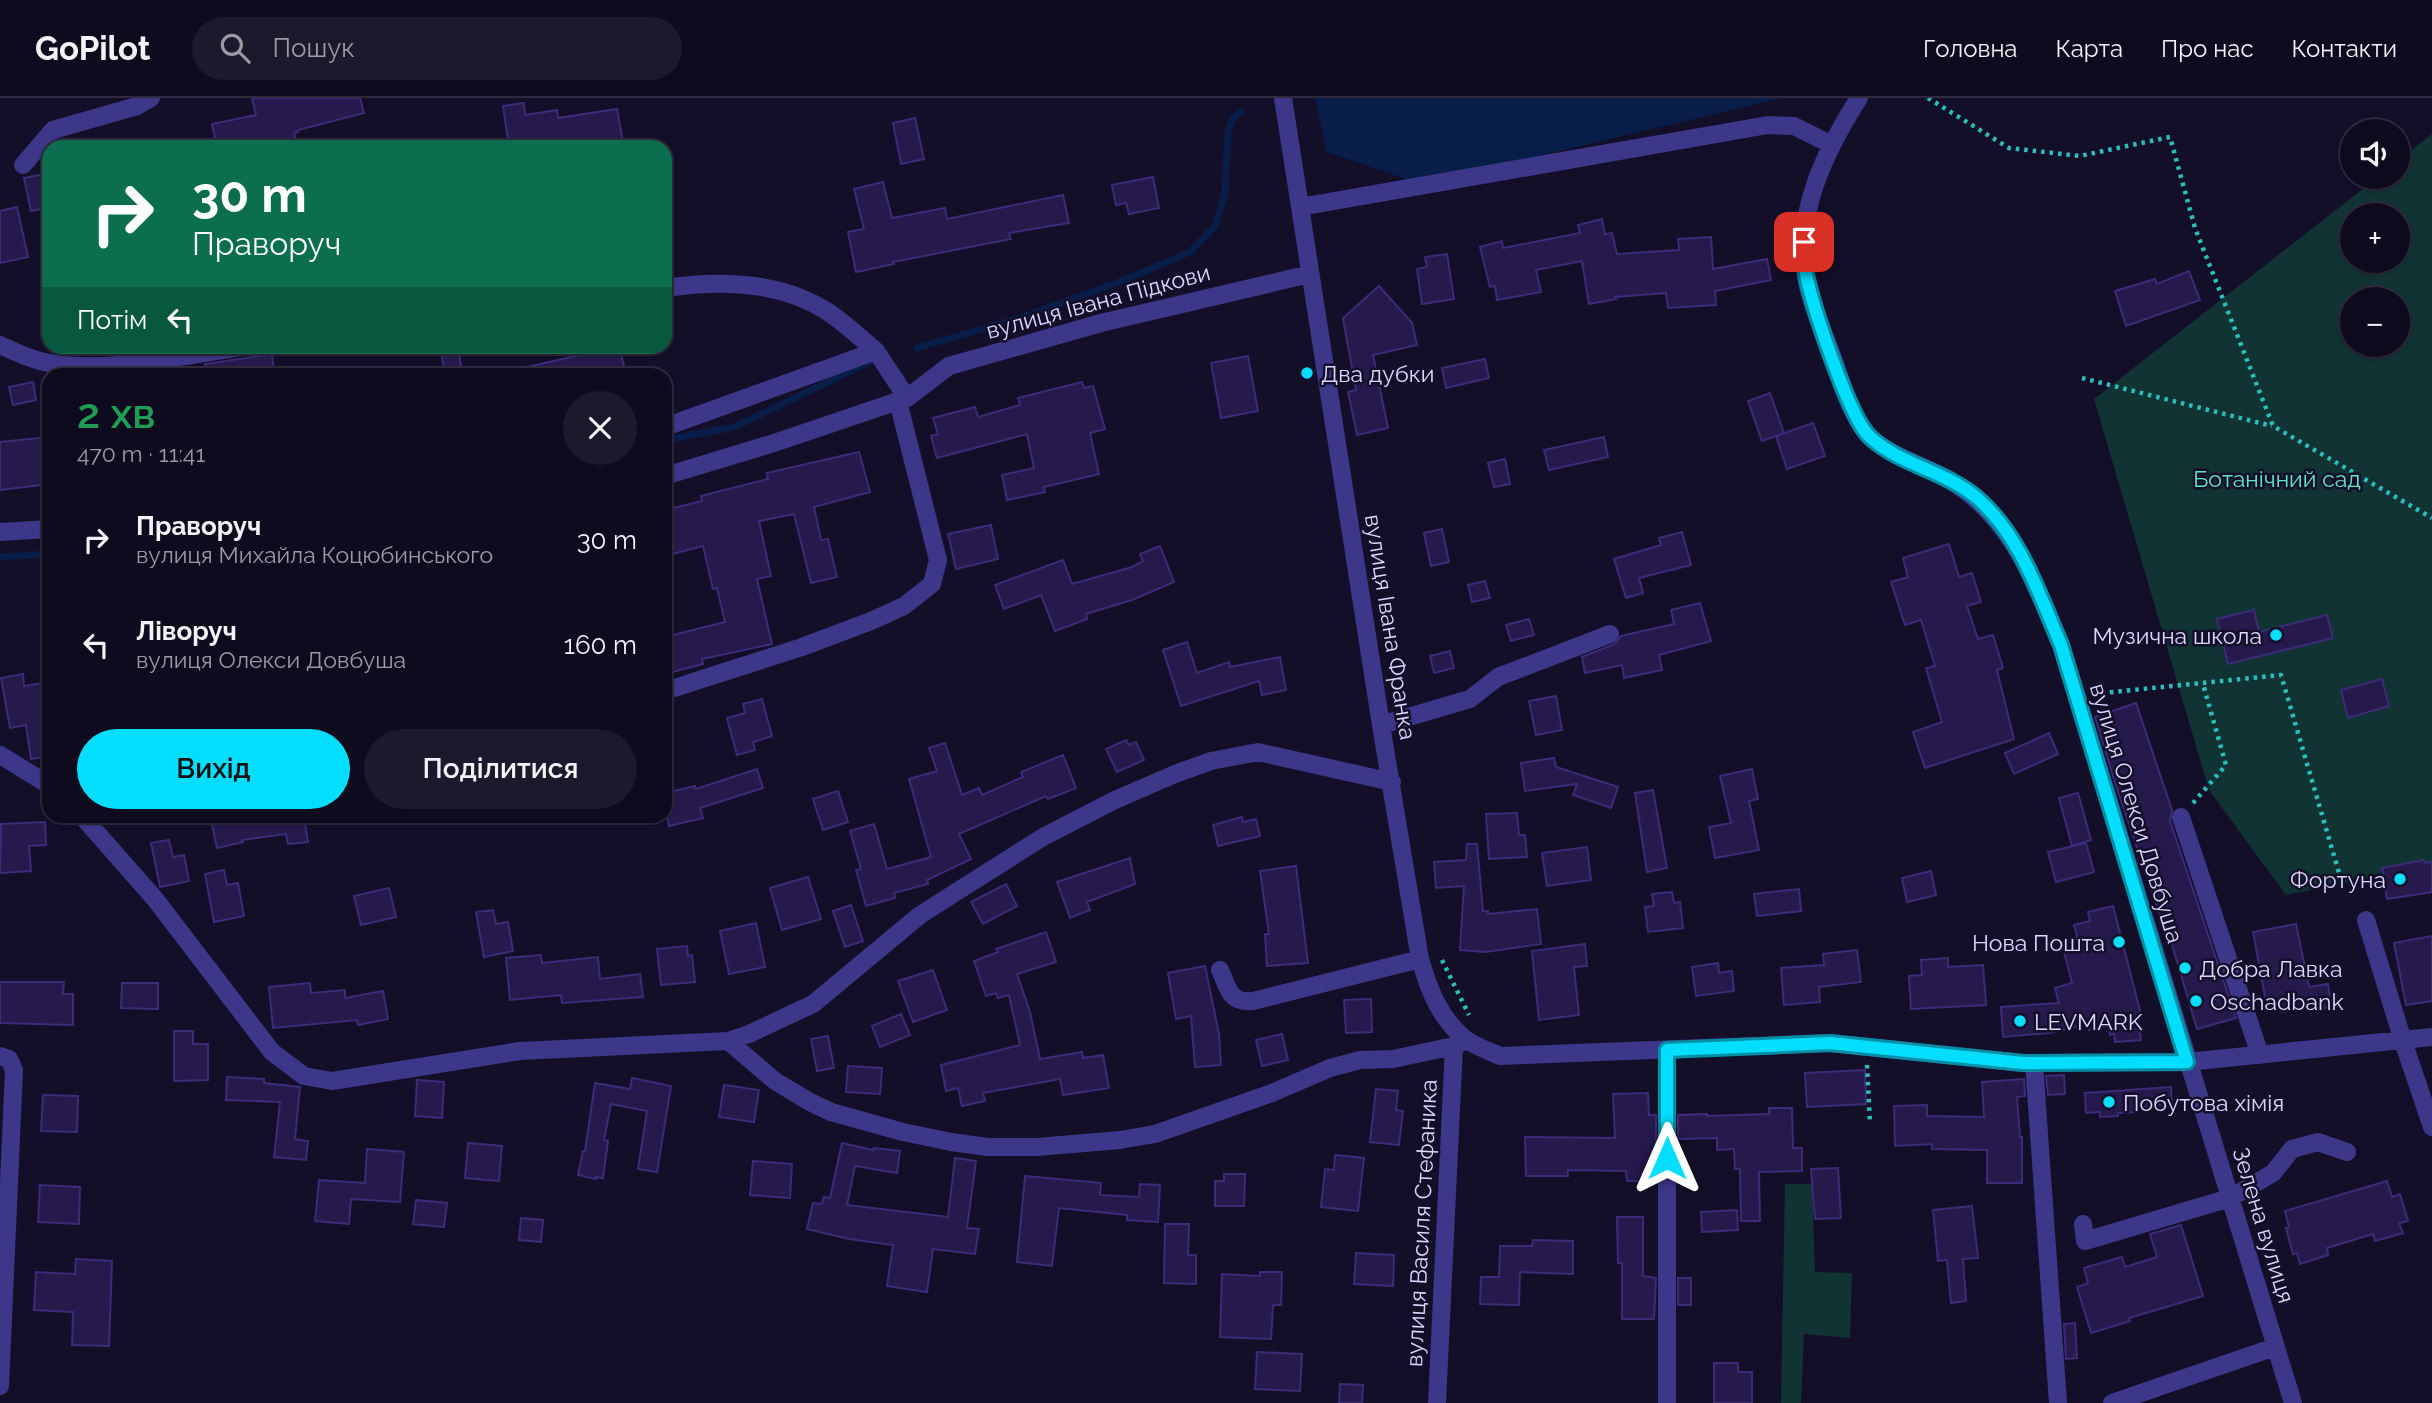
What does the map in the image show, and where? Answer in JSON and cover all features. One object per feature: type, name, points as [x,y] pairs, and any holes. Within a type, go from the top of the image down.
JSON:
[{"type":"street","points":[[43,140],[52,130],[137,106],[151,98]]},
{"type":"street","name":"вулиця Івана Франка","points":[[1283,98],[1420,959],[1441,1014],[1461,1043],[1500,1056],[1830,1043],[2034,1063],[2187,1062],[2432,1037]]},
{"type":"street","name":"вулиця Олекси Довбуша","points":[[1859,98],[1832,145],[1808,210],[1804,242],[1806,276],[1816,312],[1856,417],[1869,436],[1892,451],[1949,479],[1976,497],[2017,547],[2061,645],[2187,1062]]},
{"type":"street","points":[[1300,207],[1768,125],[1794,126],[1832,145]]},
{"type":"street","points":[[23,164],[42,142]]},
{"type":"street","name":"вулиця Івана Підкови","points":[[672,474],[774,443],[902,399],[949,366],[1127,317],[1310,274]]},
{"type":"street","points":[[672,287],[745,284],[786,293],[822,308],[876,351],[902,399],[938,560],[932,584],[904,606],[802,647],[672,689]]},
{"type":"street","points":[[0,345],[42,362],[107,366],[191,354]]},
{"type":"street","points":[[672,424],[876,351]]},
{"type":"street","points":[[0,532],[42,529]]},
{"type":"street","points":[[1381,725],[1470,699],[1498,677],[1610,634]]},
{"type":"street","points":[[88,823],[155,899],[272,1052],[304,1076],[332,1081],[520,1051],[728,1041],[749,1034],[813,1004],[919,915],[1043,837],[1115,800],[1211,761],[1258,752],[1392,782]]},
{"type":"street","points":[[0,755],[42,781]]},
{"type":"street","points":[[2181,817],[2260,1055]]},
{"type":"street","points":[[2366,920],[2432,1127]]},
{"type":"street","points":[[1220,970],[1234,997],[1240,1002],[1420,959]]},
{"type":"street","points":[[728,1041],[775,1081],[831,1112],[903,1132],[988,1147],[1037,1147],[1120,1140],[1155,1134],[1272,1093],[1336,1066],[1360,1060],[1393,1059],[1461,1043]]},
{"type":"street","name":"вулиця Василя Стефаника","points":[[1437,1403],[1461,1043]]},
{"type":"street","points":[[1667,1050],[1667,1403]]},
{"type":"street","points":[[0,1056],[9,1059],[14,1070],[0,1386]]},
{"type":"street","name":"Зелена вулиця","points":[[2187,1062],[2293,1403]]},
{"type":"street","points":[[2034,1063],[2058,1403]]},
{"type":"street","points":[[2083,1224],[2085,1241],[2230,1198],[2273,1173],[2292,1149],[2318,1142],[2347,1152]]},
{"type":"street","points":[[2112,1403],[2275,1347]]},
{"type":"path","points":[[1927,98],[2009,148],[2080,156],[2170,136],[2195,228],[2273,426]]},
{"type":"path","points":[[2082,378],[2273,426],[2432,518]]},
{"type":"path","points":[[2077,696],[2281,675],[2342,883]]},
{"type":"path","points":[[2181,817],[2226,765],[2203,683]]},
{"type":"path","points":[[1437,949],[1471,1018]]},
{"type":"path","points":[[1866,1046],[1870,1122]]},
{"type":"green space","name":"Ботанічний сад","points":[[2432,134],[2432,865],[2286,895],[2209,790],[2094,399],[2340,207],[2340,273],[2410,273],[2410,203],[2345,203],[2363,189],[2410,189],[2410,151]]},
{"type":"green space","points":[[1785,1184],[1812,1184],[1815,1272],[1852,1273],[1850,1338],[1804,1334],[1801,1403],[1781,1403]]},
{"type":"water","points":[[1315,98],[1782,98],[1421,184],[1327,152]]},
{"type":"building","points":[[252,98],[360,98],[364,113],[298,130],[294,133],[296,140],[215,140],[212,124],[256,115]]},
{"type":"building","points":[[524,103],[525,115],[557,110],[558,118],[617,109],[623,140],[508,140],[503,106]]},
{"type":"building","points":[[915,118],[924,159],[901,164],[893,123]]},
{"type":"building","points":[[42,175],[42,209],[31,211],[24,178]]},
{"type":"building","points":[[1153,177],[1159,208],[1129,214],[1126,203],[1116,205],[1112,185]]},
{"type":"building","points":[[883,182],[892,218],[945,208],[947,219],[1063,195],[1069,223],[1009,233],[1011,239],[856,272],[848,232],[864,229],[854,189]]},
{"type":"building","points":[[17,207],[28,257],[0,263],[0,211]]},
{"type":"building","points":[[1602,219],[1605,234],[1612,233],[1617,254],[1679,250],[1678,239],[1711,237],[1713,269],[1767,259],[1771,280],[1715,291],[1716,305],[1668,308],[1666,293],[1615,297],[1616,299],[1589,304],[1582,261],[1536,270],[1541,292],[1497,300],[1495,286],[1490,287],[1480,247],[1502,241],[1503,248],[1580,233],[1578,225]]},
{"type":"building","points":[[1447,254],[1454,299],[1422,304],[1417,269],[1427,267],[1425,257]]},
{"type":"building","points":[[2189,271],[2200,300],[2126,326],[2115,291],[2155,279],[2157,284]]},
{"type":"building","points":[[1379,286],[1412,323],[1417,345],[1373,355],[1388,428],[1357,435],[1348,392],[1356,390],[1343,318]]},
{"type":"building","points":[[272,354],[274,368],[205,368],[205,364]]},
{"type":"building","points":[[441,354],[459,354],[461,368],[444,368]]},
{"type":"building","points":[[584,354],[621,354],[624,368],[527,368]]},
{"type":"building","points":[[1248,356],[1258,411],[1221,418],[1211,363]]},
{"type":"building","points":[[1485,359],[1489,378],[1446,388],[1442,368]]},
{"type":"building","points":[[33,382],[36,400],[13,405],[9,387]]},
{"type":"building","points":[[1082,382],[1084,388],[1093,386],[1105,429],[1090,433],[1099,474],[1044,487],[1045,492],[1007,500],[1002,475],[1034,468],[1027,434],[937,458],[931,436],[938,434],[933,418],[975,407],[978,417],[1020,405],[1018,398]]},
{"type":"building","points":[[1770,393],[1784,433],[1762,441],[1748,401]]},
{"type":"building","points":[[1813,423],[1825,456],[1787,469],[1776,436]]},
{"type":"building","points":[[1604,437],[1608,457],[1549,470],[1544,450]]},
{"type":"building","points":[[42,438],[42,485],[0,490],[0,442]]},
{"type":"building","points":[[859,452],[870,492],[814,507],[821,540],[828,539],[837,577],[811,583],[794,514],[759,521],[771,576],[757,579],[772,644],[702,659],[703,664],[672,672],[672,635],[725,622],[717,588],[713,589],[703,546],[672,554],[672,508],[702,501],[701,496],[768,479],[767,473]]},
{"type":"building","points":[[1505,459],[1510,484],[1494,487],[1488,463]]},
{"type":"building","points":[[991,525],[998,559],[956,569],[948,534]]},
{"type":"building","points":[[1442,529],[1449,562],[1431,566],[1424,533]]},
{"type":"building","points":[[1682,532],[1691,565],[1639,578],[1643,593],[1626,598],[1614,559],[1661,545],[1659,538]]},
{"type":"building","points":[[1949,544],[1959,577],[1972,573],[1981,602],[1967,606],[1978,639],[1993,635],[2003,668],[1997,670],[2014,739],[1925,768],[1913,732],[1942,722],[1926,668],[1935,666],[1921,620],[1905,625],[1891,582],[1908,577],[1903,558]]},
{"type":"building","points":[[1160,546],[1174,582],[1132,600],[1086,614],[1087,619],[1055,631],[1041,595],[1004,609],[995,585],[1063,560],[1072,584],[1132,567],[1143,561],[1140,554]]},
{"type":"building","points":[[1485,581],[1490,598],[1472,602],[1468,585]]},
{"type":"building","points":[[1700,603],[1711,641],[1659,655],[1662,670],[1624,678],[1622,665],[1585,673],[1582,657],[1615,644],[1621,636],[1674,624],[1671,610]]},
{"type":"building","name":"Музична школа","points":[[2254,610],[2259,632],[2327,615],[2333,638],[2228,664],[2217,619]]},
{"type":"building","points":[[1529,619],[1534,635],[1511,641],[1506,625]]},
{"type":"building","points":[[1187,642],[1197,673],[1229,662],[1230,667],[1280,657],[1286,690],[1262,695],[1259,681],[1181,706],[1163,650]]},
{"type":"building","points":[[1450,651],[1454,668],[1434,673],[1430,656]]},
{"type":"building","points":[[23,674],[24,686],[42,683],[42,757],[31,759],[26,725],[10,728],[1,678]]},
{"type":"building","points":[[2382,679],[2389,706],[2348,718],[2341,690]]},
{"type":"building","points":[[1556,696],[1562,730],[1536,735],[1529,701]]},
{"type":"building","points":[[762,699],[772,736],[753,742],[755,750],[737,755],[727,718],[745,713],[743,704]]},
{"type":"building","points":[[2136,703],[2172,810],[2170,821],[2236,1018],[2197,1029],[2171,941],[2116,786],[2095,717]]},
{"type":"building","points":[[2049,733],[2058,754],[2014,774],[2005,753]]},
{"type":"building","points":[[1126,740],[1129,745],[1136,742],[1144,760],[1117,772],[1106,749]]},
{"type":"building","points":[[945,743],[962,795],[979,788],[982,795],[1023,777],[1021,772],[1063,755],[1076,788],[1048,799],[1046,796],[959,834],[971,859],[927,880],[928,884],[894,893],[895,898],[866,906],[856,870],[861,869],[850,831],[874,824],[887,869],[931,857],[909,779],[937,771],[929,748]]},
{"type":"building","points":[[1554,758],[1556,767],[1618,787],[1611,808],[1573,795],[1577,784],[1525,791],[1521,763]]},
{"type":"building","points":[[757,769],[763,788],[700,808],[703,818],[669,826],[668,823],[672,823],[672,791],[695,786],[696,789]]},
{"type":"building","points":[[1752,769],[1758,799],[1749,801],[1759,850],[1715,858],[1709,827],[1731,823],[1720,776]]},
{"type":"building","points":[[1653,790],[1667,868],[1647,872],[1635,793]]},
{"type":"building","points":[[838,791],[848,822],[823,830],[813,799]]},
{"type":"building","points":[[2078,793],[2091,840],[2072,846],[2059,798]]},
{"type":"building","points":[[1517,813],[1519,835],[1525,835],[1527,857],[1489,859],[1486,814]]},
{"type":"building","points":[[1242,817],[1243,822],[1256,819],[1260,836],[1218,846],[1213,825]]},
{"type":"building","points":[[45,823],[46,845],[29,846],[31,871],[0,873],[1,824]]},
{"type":"building","points":[[212,823],[305,823],[308,842],[288,844],[286,834],[242,840],[243,842],[217,848]]},
{"type":"building","points":[[169,840],[173,857],[184,855],[189,881],[160,887],[151,843]]},
{"type":"building","points":[[2086,843],[2094,872],[2056,882],[2048,852]]},
{"type":"building","points":[[1467,844],[1477,844],[1483,911],[1488,911],[1488,914],[1537,909],[1541,944],[1485,952],[1460,950],[1464,886],[1436,888],[1434,862],[1466,860]]},
{"type":"building","points":[[1587,847],[1591,880],[1547,886],[1542,853]]},
{"type":"building","points":[[1130,858],[1135,884],[1087,902],[1090,910],[1070,918],[1057,882]]},
{"type":"building","name":"Фортуна","points":[[2424,860],[2425,863],[2432,862],[2432,892],[2387,899],[2382,868]]},
{"type":"building","points":[[1296,866],[1308,963],[1267,966],[1265,934],[1269,934],[1260,871]]},
{"type":"building","points":[[224,870],[227,885],[238,883],[244,916],[214,922],[205,874]]},
{"type":"building","points":[[1931,871],[1936,895],[1907,902],[1902,878]]},
{"type":"building","points":[[808,877],[821,919],[782,930],[770,888]]},
{"type":"building","points":[[1006,884],[1017,906],[983,924],[971,902]]},
{"type":"building","points":[[389,888],[396,917],[361,925],[354,896]]},
{"type":"building","points":[[1799,889],[1801,911],[1757,916],[1754,894]]},
{"type":"building","points":[[1672,892],[1674,903],[1680,902],[1683,928],[1648,932],[1645,907],[1654,906],[1652,894]]},
{"type":"building","points":[[851,905],[863,941],[845,947],[833,911]]},
{"type":"building","points":[[2113,906],[2141,1014],[2138,1015],[2141,1040],[2115,1042],[2114,1033],[2110,1035],[2108,1026],[2089,1030],[2087,1024],[2050,1033],[2003,1037],[2001,1007],[2059,1003],[2055,988],[2072,983],[2064,952],[2080,948],[2074,925],[2090,921],[2088,912]]},
{"type":"building","points":[[493,910],[496,924],[508,922],[513,951],[484,957],[476,912]]},
{"type":"building","points":[[756,923],[765,967],[729,974],[720,931]]},
{"type":"building","points":[[2296,924],[2309,987],[2328,984],[2331,1007],[2315,1010],[2314,1006],[2282,1012],[2281,1005],[2267,1007],[2253,932]]},
{"type":"building","points":[[1046,932],[1056,962],[1017,974],[1030,1012],[1040,1059],[1082,1052],[1083,1058],[1103,1055],[1109,1088],[1063,1095],[1060,1079],[983,1093],[985,1101],[962,1106],[958,1088],[946,1091],[941,1065],[1020,1045],[1009,995],[998,998],[996,993],[986,996],[974,961],[998,952],[996,949]]},
{"type":"building","name":"Фортуна","points":[[2432,936],[2432,1001],[2406,1005],[2394,943]]},
{"type":"building","points":[[1585,944],[1587,966],[1574,967],[1579,1015],[1539,1020],[1532,951]]},
{"type":"building","points":[[687,946],[688,956],[692,955],[695,982],[661,985],[657,949]]},
{"type":"building","points":[[1857,950],[1861,982],[1819,987],[1820,1002],[1784,1005],[1781,968],[1824,965],[1823,954]]},
{"type":"building","points":[[541,955],[542,963],[598,957],[600,979],[640,974],[643,997],[562,1003],[561,995],[510,1000],[506,958]]},
{"type":"building","points":[[1948,958],[1948,967],[1983,965],[1986,1005],[1911,1009],[1909,976],[1922,975],[1921,960]]},
{"type":"building","points":[[1718,963],[1719,973],[1732,971],[1734,991],[1696,996],[1692,967]]},
{"type":"building","points":[[1205,966],[1219,1034],[1221,1065],[1195,1067],[1191,1016],[1176,1019],[1168,973]]},
{"type":"building","points":[[933,970],[947,1010],[913,1022],[898,981]]},
{"type":"building","points":[[0,982],[64,982],[63,994],[73,994],[73,1025],[0,1023]]},
{"type":"building","points":[[122,983],[158,983],[158,1009],[121,1008]]},
{"type":"building","points":[[310,983],[311,993],[345,990],[345,998],[383,991],[388,1019],[358,1025],[357,1020],[273,1028],[269,987]]},
{"type":"building","points":[[1371,999],[1372,1032],[1346,1033],[1344,1000]]},
{"type":"building","points":[[901,1014],[910,1035],[880,1047],[872,1026]]},
{"type":"building","points":[[174,1031],[193,1031],[193,1044],[208,1044],[208,1080],[174,1081]]},
{"type":"building","points":[[1282,1034],[1288,1060],[1262,1066],[1256,1040]]},
{"type":"building","points":[[828,1036],[834,1068],[817,1071],[811,1039]]},
{"type":"building","points":[[848,1066],[882,1068],[880,1094],[846,1092]]},
{"type":"building","points":[[1865,1070],[1866,1104],[1807,1107],[1805,1073]]},
{"type":"building","points":[[2064,1075],[2065,1094],[2048,1095],[2046,1076]]},
{"type":"building","points":[[227,1077],[264,1079],[264,1083],[300,1087],[295,1139],[308,1141],[306,1160],[274,1157],[280,1102],[226,1100]]},
{"type":"building","points":[[632,1078],[671,1086],[657,1172],[638,1169],[647,1111],[611,1104],[604,1140],[608,1141],[603,1178],[578,1175],[585,1151],[595,1083],[630,1089]]},
{"type":"building","points":[[2024,1079],[2025,1096],[2017,1097],[2022,1137],[2022,1183],[1987,1183],[1987,1150],[1932,1149],[1932,1144],[1895,1146],[1894,1106],[1927,1105],[1927,1116],[1984,1117],[1982,1082]]},
{"type":"building","points":[[417,1080],[444,1082],[442,1118],[415,1116]]},
{"type":"building","points":[[724,1085],[759,1090],[754,1122],[719,1117]]},
{"type":"building","points":[[2171,1087],[2172,1104],[2134,1107],[2134,1112],[2118,1113],[2118,1116],[2100,1117],[2100,1112],[2086,1113],[2085,1093]]},
{"type":"building","points":[[1376,1089],[1398,1091],[1396,1110],[1403,1111],[1399,1145],[1370,1142]]},
{"type":"building","points":[[1648,1093],[1649,1115],[1656,1115],[1656,1181],[1627,1181],[1626,1171],[1568,1170],[1568,1176],[1526,1176],[1525,1137],[1615,1138],[1613,1094]]},
{"type":"building","points":[[43,1095],[78,1096],[77,1132],[41,1131]]},
{"type":"building","points":[[1769,1108],[1792,1108],[1793,1148],[1802,1148],[1802,1171],[1759,1172],[1760,1221],[1741,1221],[1740,1169],[1735,1169],[1734,1149],[1717,1150],[1717,1138],[1678,1139],[1678,1115],[1769,1114]]},
{"type":"building","points":[[468,1143],[502,1146],[499,1181],[465,1178]]},
{"type":"building","points":[[842,1143],[873,1150],[900,1151],[897,1173],[855,1166],[847,1205],[948,1217],[955,1158],[976,1161],[967,1228],[979,1229],[975,1254],[933,1249],[927,1292],[887,1286],[893,1245],[849,1239],[807,1229],[813,1203],[822,1204],[824,1197],[830,1198]]},
{"type":"building","points":[[367,1149],[404,1152],[400,1202],[351,1199],[349,1224],[315,1221],[319,1180],[365,1183]]},
{"type":"building","points":[[1335,1155],[1364,1158],[1358,1211],[1321,1207],[1325,1169],[1334,1170]]},
{"type":"building","points":[[753,1161],[792,1164],[790,1198],[750,1195]]},
{"type":"building","points":[[1838,1168],[1841,1218],[1815,1219],[1811,1169]]},
{"type":"building","points":[[1224,1174],[1245,1174],[1244,1206],[1215,1206],[1215,1181],[1224,1181]]},
{"type":"building","points":[[1025,1176],[1101,1183],[1100,1195],[1139,1197],[1140,1184],[1160,1185],[1158,1222],[1127,1220],[1127,1215],[1059,1208],[1052,1266],[1017,1262]]},
{"type":"building","points":[[2387,1181],[2392,1197],[2400,1194],[2408,1221],[2399,1223],[2403,1233],[2375,1241],[2373,1234],[2327,1248],[2328,1255],[2300,1264],[2297,1253],[2293,1254],[2286,1228],[2289,1227],[2285,1211]]},
{"type":"building","points":[[40,1185],[80,1187],[79,1224],[38,1222]]},
{"type":"building","points":[[416,1200],[447,1203],[444,1227],[413,1224]]},
{"type":"building","points":[[1972,1206],[1978,1258],[1963,1259],[1966,1301],[1951,1303],[1947,1260],[1938,1261],[1933,1210]]},
{"type":"building","points":[[1737,1210],[1738,1230],[1702,1232],[1701,1212]]},
{"type":"building","points":[[1617,1217],[1643,1217],[1643,1276],[1656,1278],[1654,1319],[1622,1319],[1622,1263],[1618,1263]]},
{"type":"building","points":[[521,1218],[543,1220],[541,1242],[519,1240]]},
{"type":"building","points":[[1165,1224],[1189,1224],[1188,1255],[1196,1255],[1196,1284],[1164,1283]]},
{"type":"building","points":[[2181,1225],[2203,1296],[2129,1318],[2130,1321],[2091,1333],[2077,1287],[2088,1283],[2084,1268],[2122,1257],[2125,1267],[2157,1257],[2150,1234]]},
{"type":"building","points":[[1533,1240],[1573,1241],[1573,1274],[1520,1272],[1519,1305],[1480,1304],[1481,1277],[1499,1277],[1500,1246],[1532,1246]]},
{"type":"building","points":[[1356,1253],[1394,1255],[1393,1286],[1354,1284]]},
{"type":"building","points":[[76,1259],[112,1261],[109,1346],[72,1345],[73,1312],[34,1310],[36,1272],[75,1274]]},
{"type":"building","points":[[1260,1272],[1282,1272],[1281,1305],[1273,1305],[1271,1339],[1220,1337],[1222,1274],[1260,1276]]},
{"type":"building","points":[[1678,1278],[1691,1278],[1691,1305],[1678,1305]]},
{"type":"building","points":[[2075,1323],[2077,1358],[2066,1359],[2064,1324]]},
{"type":"building","points":[[1257,1352],[1302,1354],[1300,1391],[1255,1389]]},
{"type":"building","points":[[1714,1363],[1738,1363],[1738,1372],[1752,1372],[1752,1403],[1714,1403]]},
{"type":"building","points":[[1340,1384],[1363,1385],[1362,1403],[1339,1403]]},
{"type":"waterway","points":[[917,348],[1023,317],[1132,277],[1190,252],[1215,226],[1225,193],[1228,131],[1234,117],[1242,112]]},
{"type":"waterway","points":[[672,439],[735,427],[871,361]]},
{"type":"waterway","points":[[0,557],[42,554]]},
{"type":"place","name":"Два дубки","points":[[1307,373]]},
{"type":"place","name":"Музична школа","points":[[2276,635]]},
{"type":"place","name":"Фортуна","points":[[2400,879]]},
{"type":"place","name":"Нова Пошта","points":[[2119,942]]},
{"type":"place","name":"Добра Лавка","points":[[2185,968]]},
{"type":"place","name":"Oschadbank","points":[[2196,1001]]},
{"type":"place","name":"LEVMARK","points":[[2020,1021]]},
{"type":"place","name":"Побутова хімія","points":[[2109,1102]]},
{"type":"route","points":[[1667,1158],[1667,1050],[1830,1043],[2023,1063],[2187,1062],[2061,645],[2017,547],[1976,497],[1949,479],[1892,451],[1869,436],[1856,417],[1816,312],[1806,276],[1804,242]]}]
